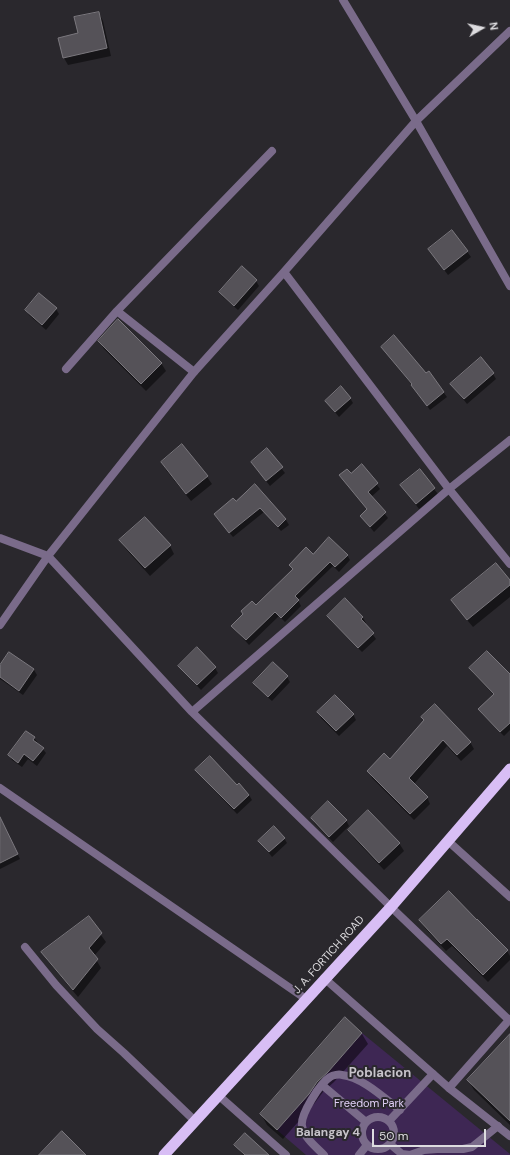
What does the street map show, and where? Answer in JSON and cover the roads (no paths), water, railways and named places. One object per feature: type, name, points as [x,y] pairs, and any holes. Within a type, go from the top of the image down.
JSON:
[{"type":"highway","name":"J. A. FORTICH ROAD","points":[[164,1155],[390,907],[510,769]]},
{"type":"street","points":[[343,0],[416,121],[510,286]]},
{"type":"street","points":[[0,625],[48,556],[194,372],[416,121],[510,30]]},
{"type":"street","points":[[66,368],[117,311],[272,151]]},
{"type":"street","points":[[284,272],[510,564]]},
{"type":"street","points":[[117,311],[194,372]]},
{"type":"street","points":[[192,712],[450,488],[510,440]]},
{"type":"street","points":[[0,538],[48,556],[192,712],[390,907],[510,1019],[449,1088]]},
{"type":"street","points":[[0,788],[306,999]]},
{"type":"street","points":[[448,841],[510,896]]},
{"type":"street","points":[[25,948],[56,985],[97,1029],[195,1121]]},
{"type":"street","points":[[324,978],[449,1088],[510,1136]]},
{"type":"street","points":[[324,1155],[303,1132],[301,1125],[302,1118],[310,1103],[322,1085],[330,1077],[341,1074],[356,1078],[400,1110]]},
{"type":"street","points":[[389,1121],[433,1074]]},
{"type":"street","points":[[322,1085],[366,1122]]},
{"type":"street","points":[[218,1095],[286,1155]]},
{"type":"street","points":[[377,1117],[384,1117],[389,1121],[393,1126],[394,1132],[390,1144],[385,1148],[379,1149],[367,1145],[362,1134],[363,1127],[366,1122],[371,1118],[377,1117]]},
{"type":"street","points":[[390,1144],[402,1154],[410,1154],[424,1150],[463,1149],[472,1147],[498,1126]]},
{"type":"street","points":[[359,1155],[367,1145]]},
{"type":"district","name":"Poblacion","points":[[380,1074]]},
{"type":"district","name":"Balangay 4","points":[[328,1133]]},
{"type":"park label","name":"Freedom Park","points":[[369,1104]]}]
